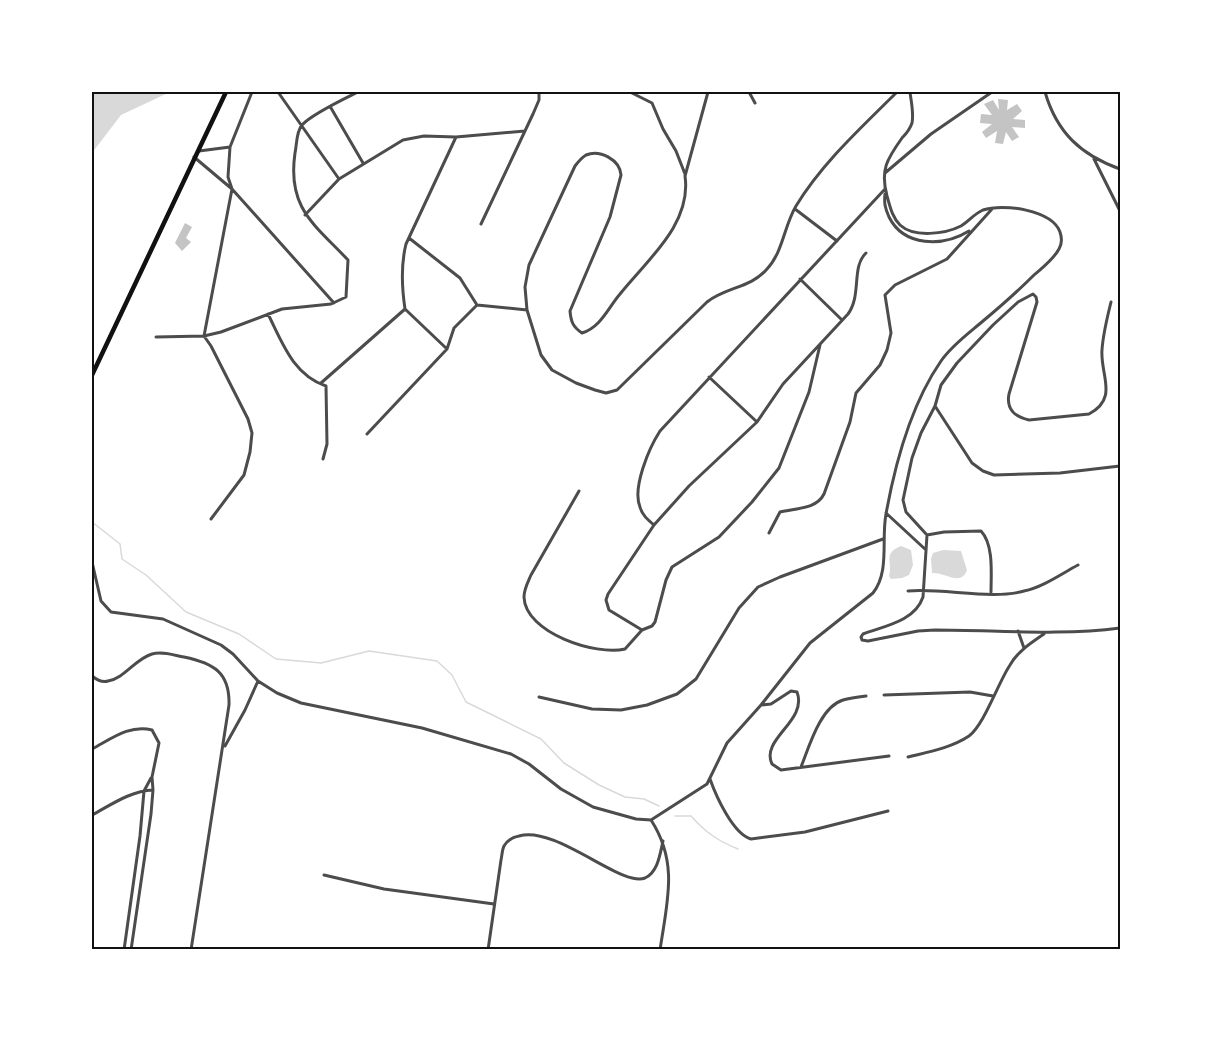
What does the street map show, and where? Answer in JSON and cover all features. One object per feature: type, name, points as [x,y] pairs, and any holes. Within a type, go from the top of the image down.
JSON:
[{"type":"main road","points":[[92,375],[226,92]]},
{"type":"street","points":[[211,519],[244,475],[252,433],[248,419],[212,346],[204,336],[232,189],[228,177],[230,147],[252,92]]},
{"type":"street","points":[[278,92],[303,124],[339,179]]},
{"type":"street","points":[[156,337],[204,336],[291,307],[334,303],[346,297],[348,260],[305,214],[299,201],[294,167],[298,135],[303,124],[358,92]]},
{"type":"street","points":[[482,224],[539,100],[539,92]]},
{"type":"street","points":[[630,92],[652,103],[676,151],[685,176],[687,185],[685,202],[674,226],[665,241],[617,297],[602,320],[589,331],[582,333],[574,328],[570,311],[610,217],[621,175],[618,164],[605,156],[590,154],[575,166],[530,265],[525,287],[527,310],[541,355],[552,370],[576,383],[595,390],[611,392],[632,377],[707,302],[721,293],[754,281],[768,268],[774,260],[795,208],[849,140],[897,92]]},
{"type":"street","points":[[685,176],[708,92]]},
{"type":"street","points":[[749,92],[755,104]]},
{"type":"street","points":[[910,92],[912,124],[889,156],[884,175],[884,204],[887,213],[894,227],[904,235],[932,242],[960,237],[973,229]]},
{"type":"street","points":[[884,175],[931,134],[992,92]]},
{"type":"street","points":[[1045,92],[1048,102],[1076,146],[1093,158],[1120,169]]},
{"type":"street","points":[[331,107],[363,164]]},
{"type":"street","points":[[305,214],[339,179],[403,140],[423,136],[456,137],[525,131]]},
{"type":"street","points":[[447,349],[405,309],[404,257],[409,238],[456,137]]},
{"type":"street","points":[[197,151],[230,147]]},
{"type":"street","points":[[194,157],[232,189],[334,303]]},
{"type":"street","points":[[1093,158],[1120,211]]},
{"type":"street","points":[[92,562],[101,601],[111,612],[163,619],[221,645],[233,654],[258,681],[277,693],[301,703],[422,728],[511,754],[587,804],[636,819],[651,820],[701,789],[710,779],[716,762],[727,743],[761,705],[810,643],[873,593],[878,586],[882,573],[886,513],[895,472],[921,396],[942,359],[961,339],[1048,263],[1060,247],[1062,240],[1056,223],[1047,217],[1017,209],[993,207],[977,213],[958,227],[931,233],[911,231],[897,222],[885,190]]},
{"type":"street","points":[[654,525],[642,512],[638,497],[649,451],[660,431],[885,190]]},
{"type":"street","points":[[769,532],[780,513],[813,504],[822,499],[850,422],[856,393],[880,365],[887,350],[891,333],[885,295],[895,285],[947,259],[993,207]]},
{"type":"street","points":[[795,208],[837,241]]},
{"type":"street","points":[[409,238],[460,278],[477,305]]},
{"type":"street","points":[[642,630],[609,610],[606,600],[654,525],[689,486],[757,422],[783,384],[842,320],[855,302],[858,264],[866,253]]},
{"type":"street","points":[[800,279],[842,320]]},
{"type":"street","points":[[1111,302],[1102,350],[1106,385],[1103,403],[1089,414],[1029,420],[1014,414],[1011,410],[1008,400],[1037,302],[1034,295],[1029,295],[993,325],[957,363],[941,385],[935,406],[921,433],[903,500],[906,512],[927,535],[925,590],[921,602],[911,614],[863,634],[862,640],[868,641],[935,630],[1085,633],[1120,628]]},
{"type":"street","points":[[477,305],[527,310]]},
{"type":"street","points":[[367,434],[447,349],[454,328],[477,305]]},
{"type":"street","points":[[320,384],[405,309]]},
{"type":"street","points":[[268,314],[293,362],[306,376],[326,386],[327,444],[323,459]]},
{"type":"street","points":[[579,491],[525,587],[524,598],[531,615],[547,631],[556,636],[578,644],[620,650],[628,647],[642,630],[652,626],[655,622],[666,580],[672,567],[719,537],[752,502],[779,468],[809,392],[820,345]]},
{"type":"street","points":[[709,376],[757,422]]},
{"type":"street","points":[[935,406],[972,463],[994,475],[1060,473],[1120,466]]},
{"type":"street","points":[[886,513],[926,550]]},
{"type":"street","points":[[927,535],[944,531],[981,531],[987,539],[991,593]]},
{"type":"street","points":[[539,697],[592,709],[621,710],[647,705],[676,694],[696,679],[739,608],[758,587],[791,572],[883,539]]},
{"type":"street","points":[[908,591],[991,593],[1026,591],[1078,565]]},
{"type":"street","points":[[1018,631],[1024,648]]},
{"type":"street","points":[[908,757],[949,746],[969,736],[983,719],[1010,665],[1024,648],[1045,633]]},
{"type":"street","points":[[92,676],[100,681],[110,681],[140,660],[158,653],[192,659],[217,669],[227,684],[229,694],[223,749],[191,950]]},
{"type":"street","points":[[223,749],[258,681]]},
{"type":"street","points":[[761,705],[771,704],[787,692],[794,690],[799,699],[797,710],[771,749],[770,759],[776,768],[782,770],[889,756]]},
{"type":"street","points":[[884,695],[970,692],[993,696]]},
{"type":"street","points":[[801,767],[815,732],[830,709],[841,700],[866,696]]},
{"type":"street","points":[[92,749],[130,729],[140,727],[152,730],[159,743],[152,777],[153,790],[131,950]]},
{"type":"street","points":[[124,950],[144,790],[152,777]]},
{"type":"street","points":[[710,779],[717,799],[735,827],[745,837],[751,839],[805,832],[888,811]]},
{"type":"street","points":[[92,815],[126,797],[144,790],[153,790]]},
{"type":"street","points":[[651,820],[663,841],[669,870],[660,950]]},
{"type":"street","points":[[488,950],[504,846],[516,836],[535,834],[570,848],[625,876],[639,879],[646,878],[652,873],[663,841]]},
{"type":"street","points":[[324,875],[384,889],[494,904]]},
{"type":"shaded area","points":[[92,92],[170,92],[121,115],[92,153]]},
{"type":"shaded area","points":[[901,546],[911,550],[913,565],[909,575],[891,579],[889,558],[895,549]]},
{"type":"shaded area","points":[[943,550],[961,551],[967,570],[961,578],[932,573],[933,553]]},
{"type":"building","points":[[998,99],[1008,100],[1007,110],[1017,104],[1022,111],[1013,119],[1025,120],[1025,128],[1012,127],[1019,137],[1012,141],[1006,132],[1003,144],[995,143],[997,131],[986,138],[982,132],[992,124],[980,123],[981,114],[992,115],[984,104],[993,100],[999,110]]},
{"type":"building","points":[[185,223],[192,227],[186,238],[191,242],[182,251],[175,243]]},
{"type":"waterway","points":[[92,522],[120,544],[122,559],[146,575],[186,612],[239,634],[276,659],[321,663],[369,651],[437,661],[452,675],[466,702],[541,739],[564,763],[599,785],[625,797],[644,799],[659,806]]},
{"type":"waterway","points":[[675,816],[691,816],[712,836],[738,849]]}]
